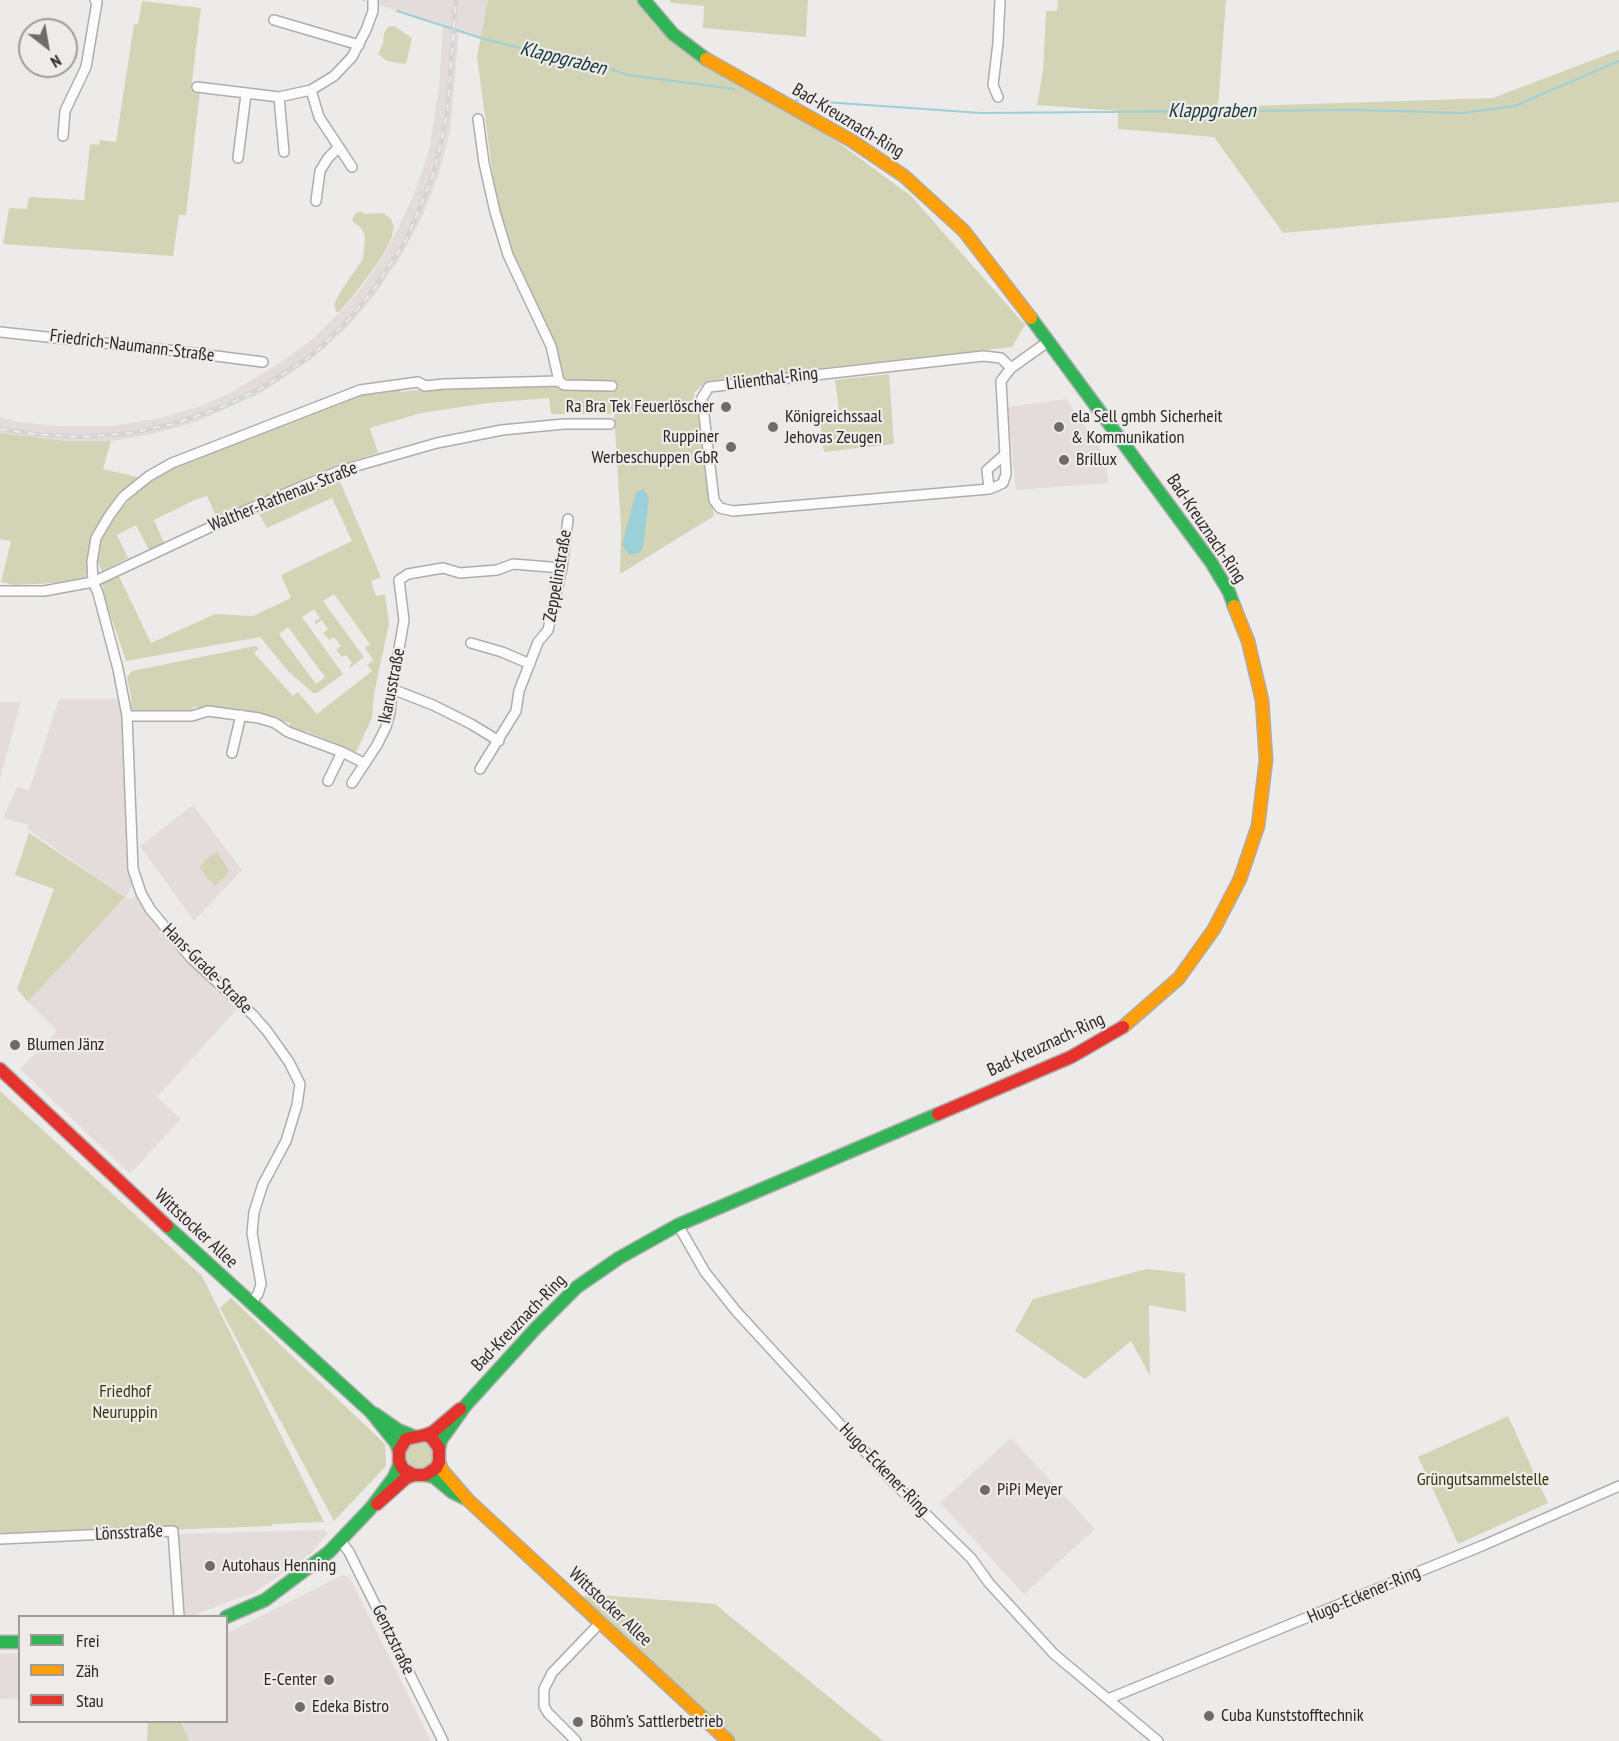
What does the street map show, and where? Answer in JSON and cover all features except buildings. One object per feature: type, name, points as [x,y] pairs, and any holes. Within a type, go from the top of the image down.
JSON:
[{"type":"main road","name":"Bad-Kreuznach-Ring","points":[[439,1448],[441,1440],[466,1405],[536,1328],[577,1287],[619,1258],[678,1225],[1071,1057],[1121,1029],[1179,978],[1214,929],[1240,879],[1258,826],[1266,760],[1262,700],[1248,640],[1229,592],[1211,562],[1049,340],[964,231],[904,176],[852,141],[698,54],[674,34],[644,0]]},
{"type":"main road","name":"Wittstocker Allee","points":[[0,1069],[196,1255],[371,1412],[396,1443],[406,1472],[434,1477],[452,1492],[468,1500],[728,1741]]},
{"type":"main road","name":"Bad-Kreuznach-Ring","points":[[419,1435],[434,1432],[455,1411],[466,1405]]},
{"type":"main road","name":"Wittstocker Allee","points":[[371,1412],[398,1430],[431,1437],[439,1448]]},
{"type":"main road","points":[[228,1616],[265,1600],[317,1563],[371,1508],[394,1477],[406,1439],[419,1435]]},
{"type":"main road","points":[[439,1448],[439,1462],[442,1470],[468,1500]]},
{"type":"main road","points":[[371,1508],[406,1478],[432,1472],[439,1462]]},
{"type":"main road","points":[[0,1642],[18,1642]]},
{"type":"street","points":[[63,136],[64,111],[86,67],[97,2],[95,0]]},
{"type":"street","points":[[197,87],[279,98],[311,90],[334,76],[360,45],[373,11],[374,0]]},
{"type":"street","points":[[998,97],[993,86],[1000,0]]},
{"type":"street","points":[[274,21],[360,45]]},
{"type":"street","points":[[311,90],[319,117],[352,167]]},
{"type":"street","points":[[238,158],[246,94]]},
{"type":"street","points":[[279,98],[284,152]]},
{"type":"street","points":[[478,119],[484,163],[508,255],[551,346],[559,381]]},
{"type":"street","points":[[316,201],[320,171],[339,147]]},
{"type":"street","name":"Friedrich-Naumann-Straße","points":[[0,332],[263,362]]},
{"type":"street","points":[[1004,455],[987,470],[989,489],[1003,483],[1006,474],[1001,381],[1011,368],[1049,340]]},
{"type":"street","name":"Lilienthal-Ring","points":[[989,489],[733,511],[720,508],[714,500],[702,398],[709,387],[983,356],[1001,358],[1011,368]]},
{"type":"street","name":"Hans-Grade-Straße","points":[[250,1304],[258,1294],[261,1284],[252,1233],[254,1212],[263,1184],[286,1141],[297,1105],[300,1084],[289,1062],[267,1031],[191,958],[143,898],[133,869],[127,716],[118,669],[93,582],[92,562],[96,538],[123,497],[149,477],[172,464],[360,390],[418,382],[426,386],[559,381],[564,385],[612,386]]},
{"type":"street","name":"Walther-Rathenau-Straße","points":[[0,591],[44,591],[93,582],[252,507],[339,471],[437,443],[502,430],[564,424],[610,424]]},
{"type":"street","name":"Zeppelinstraße","points":[[480,769],[516,711],[519,691],[537,642],[548,630],[562,568],[568,519]]},
{"type":"street","name":"Ikarusstraße","points":[[352,783],[386,727],[390,713],[404,620],[399,580],[408,574],[443,568],[460,573],[497,570],[513,564],[562,568]]},
{"type":"street","points":[[471,643],[502,652],[530,664]]},
{"type":"street","points":[[392,689],[433,705],[499,741]]},
{"type":"street","points":[[127,716],[192,716],[208,711],[241,715],[275,723],[288,732],[342,752],[364,763]]},
{"type":"street","points":[[232,753],[241,715]]},
{"type":"street","points":[[328,781],[342,752]]},
{"type":"street","name":"Hugo-Eckener-Ring","points":[[678,1225],[705,1272],[736,1311],[893,1482],[971,1558],[989,1583],[1054,1654],[1158,1741]]},
{"type":"street","name":"Hugo-Eckener-Ring","points":[[1108,1700],[1474,1549],[1619,1486]]},
{"type":"street","name":"Lönsstraße","points":[[0,1539],[173,1532],[179,1615]]},
{"type":"street","name":"Gentzstraße","points":[[341,1540],[350,1551],[443,1741]]},
{"type":"street","points":[[576,1741],[548,1713],[544,1706],[544,1689],[552,1673],[600,1623]]},
{"type":"shaded area","points":[[375,0],[488,0],[481,38],[459,31],[450,131],[439,174],[421,219],[401,256],[371,300],[321,351],[292,372],[261,393],[196,422],[153,434],[111,441],[65,441],[0,433],[0,417],[18,422],[59,426],[113,426],[160,418],[201,406],[234,391],[281,362],[314,338],[344,308],[363,286],[388,248],[412,199],[429,151],[439,87],[443,26],[374,3]]},
{"type":"shaded area","points":[[1066,399],[1104,454],[1109,483],[1016,490],[1007,407]]},
{"type":"shaded area","points":[[59,699],[118,699],[121,705],[133,884],[126,897],[130,899],[141,893],[148,911],[238,1008],[157,1097],[181,1119],[130,1174],[20,1069],[57,1031],[28,1002],[125,897],[27,829],[29,825],[3,818],[17,787],[29,790]]},
{"type":"shaded area","points":[[0,702],[21,702],[0,779]]},
{"type":"shaded area","points":[[193,805],[242,870],[194,921],[140,846]]},
{"type":"shaded area","points":[[1011,1438],[1095,1529],[1024,1594],[940,1503]]},
{"type":"shaded area","points":[[325,1530],[327,1534],[310,1554],[255,1592],[194,1615],[184,1615],[176,1534]]},
{"type":"shaded area","points":[[343,1575],[350,1578],[431,1741],[189,1741],[181,1723],[228,1723],[228,1632]]},
{"type":"shaded area","points":[[18,1653],[18,1698],[0,1699],[0,1654]]},
{"type":"green space","points":[[488,0],[641,0],[656,19],[839,143],[911,196],[1025,325],[1012,347],[707,381],[694,393],[714,516],[620,574],[621,527],[614,414],[551,414],[549,398],[488,403],[421,413],[370,428],[378,453],[335,466],[217,519],[207,496],[197,499],[154,520],[165,545],[150,552],[136,525],[117,535],[128,558],[102,571],[96,560],[101,537],[111,519],[141,488],[190,460],[307,414],[363,395],[399,389],[401,392],[444,386],[566,381],[561,377],[508,246],[494,184],[477,57]]},
{"type":"green space","points":[[669,0],[808,0],[806,37],[703,28],[704,6],[671,3]]},
{"type":"green space","points":[[1058,0],[1226,0],[1218,107],[1493,98],[1619,50],[1619,202],[1283,233],[1214,137],[1118,129],[1118,111],[1037,105],[1043,71],[1046,11],[1057,11]]},
{"type":"green space","points":[[142,1],[201,8],[191,90],[200,91],[186,215],[179,215],[173,256],[3,244],[9,208],[27,209],[29,197],[84,200],[90,144],[99,145],[100,140],[116,142],[134,24],[138,24]]},
{"type":"green space","points":[[394,26],[412,38],[406,64],[387,61],[378,54],[383,44],[384,33],[388,27]]},
{"type":"green space","points":[[360,211],[365,214],[383,213],[391,219],[394,227],[391,240],[357,291],[339,312],[336,312],[334,304],[363,259],[365,236],[361,228],[352,221],[355,214]]},
{"type":"green space","points":[[889,374],[894,444],[824,452],[820,421],[840,419],[835,380]]},
{"type":"green space","points":[[0,433],[65,441],[111,441],[103,469],[141,478],[107,509],[95,533],[86,577],[54,583],[15,585],[1,582],[11,541],[0,539]]},
{"type":"green space","points":[[339,479],[381,577],[371,581],[376,596],[385,594],[389,624],[374,694],[372,718],[356,752],[306,731],[302,733],[289,729],[290,723],[243,711],[193,707],[192,713],[133,711],[129,703],[132,702],[127,677],[132,671],[255,646],[259,648],[254,653],[293,696],[298,692],[317,714],[372,671],[367,665],[373,660],[365,648],[370,644],[334,594],[323,601],[364,657],[350,668],[352,663],[346,655],[342,657],[336,650],[341,646],[334,637],[329,640],[323,633],[328,629],[322,620],[316,624],[314,622],[320,618],[314,609],[302,617],[343,674],[317,693],[313,693],[288,671],[260,637],[126,661],[103,593],[102,581],[118,574],[151,643],[215,614],[253,616],[291,598],[281,575],[352,541],[332,498],[267,528],[259,514]],"holes":[[[288,627],[325,677],[316,684],[279,634]]]},
{"type":"green space","points":[[29,833],[125,897],[28,1002],[17,989],[54,889],[15,875]]},
{"type":"green space","points":[[217,852],[229,870],[215,886],[200,867],[207,858]]},
{"type":"green space","name":"Friedhof Neuruppin","points":[[0,1091],[202,1276],[324,1522],[0,1536]]},
{"type":"green space","points":[[1147,1269],[1185,1273],[1186,1312],[1149,1305],[1150,1376],[1131,1341],[1085,1379],[1015,1331],[1033,1299]]},
{"type":"green space","points":[[231,1298],[385,1444],[386,1466],[334,1521],[220,1308]]},
{"type":"green space","name":"Grüngutsammelstelle","points":[[1508,1416],[1548,1503],[1458,1544],[1418,1457]]},
{"type":"green space","points":[[419,1442],[429,1446],[433,1456],[429,1466],[419,1470],[409,1466],[405,1456],[409,1446]]},
{"type":"green space","points":[[587,1594],[715,1604],[883,1741],[734,1741],[582,1600]]},
{"type":"green space","points":[[148,1723],[181,1723],[189,1741],[147,1741]]},
{"type":"water","points":[[643,489],[649,497],[643,548],[639,553],[629,555],[622,545],[636,492]]},
{"type":"waterway","name":"Klappgraben","points":[[397,11],[481,38],[608,68],[628,75],[734,89]]},
{"type":"waterway","name":"Klappgraben","points":[[796,100],[981,113],[1357,110],[1462,113],[1515,106],[1619,61]]},
{"type":"railway","points":[[0,429],[82,437],[131,433],[173,424],[222,407],[262,388],[323,345],[352,316],[376,286],[406,240],[434,172],[447,115],[456,0]]},
{"type":"traffic: fast","points":[[644,0],[673,34],[706,59]]},
{"type":"traffic: fast","points":[[1031,318],[1211,562],[1229,592],[1234,606]]},
{"type":"traffic: fast","points":[[439,1448],[441,1440],[466,1405],[536,1328],[577,1287],[619,1258],[678,1225],[938,1114]]},
{"type":"traffic: fast","points":[[167,1226],[371,1412],[396,1443],[399,1451]]},
{"type":"traffic: fast","points":[[375,1414],[398,1430],[413,1436]]},
{"type":"traffic: fast","points":[[228,1616],[265,1600],[329,1552],[371,1508],[394,1477],[400,1463]]},
{"type":"traffic: fast","points":[[425,1475],[434,1477],[452,1492],[464,1498]]},
{"type":"traffic: fast","points":[[0,1642],[18,1642]]},
{"type":"traffic: slow","points":[[706,59],[852,141],[904,176],[964,231],[1031,318]]},
{"type":"traffic: slow","points":[[1123,1027],[1179,978],[1214,929],[1240,879],[1258,826],[1266,760],[1262,700],[1248,641],[1234,606]]},
{"type":"traffic: slow","points":[[439,1462],[442,1470],[468,1500],[728,1741]]},
{"type":"traffic: jam","points":[[938,1114],[1071,1057],[1123,1027]]},
{"type":"traffic: jam","points":[[0,1069],[167,1226]]},
{"type":"traffic: jam","points":[[425,1435],[433,1432],[460,1409]]},
{"type":"traffic: jam","points":[[377,1504],[406,1478],[425,1475],[436,1468],[439,1462],[439,1448],[431,1437],[425,1435],[406,1439],[399,1451],[399,1461],[403,1469],[414,1475]]},
{"type":"place","name":"Ra Bra Tek Feuerlöscher","points":[[726,407]]},
{"type":"place","name":"Königreichssaal Jehovas Zeugen","points":[[773,427]]},
{"type":"place","name":"ela Sell gmbh Sicherheit & Kommunikation","points":[[1059,427]]},
{"type":"place","name":"Ruppiner Werbeschuppen GbR","points":[[731,447]]},
{"type":"place","name":"Brillux","points":[[1064,460]]},
{"type":"place","name":"Blumen Jänz","points":[[15,1045]]},
{"type":"place","name":"PiPi Meyer","points":[[985,1490]]},
{"type":"place","name":"Autohaus Henning","points":[[210,1566]]},
{"type":"place","name":"E-Center","points":[[329,1680]]},
{"type":"place","name":"Edeka Bistro","points":[[300,1707]]},
{"type":"place","name":"Cuba Kunststofftechnik","points":[[1209,1716]]},
{"type":"place","name":"Böhm’s Sattlerbetrieb","points":[[578,1722]]}]
